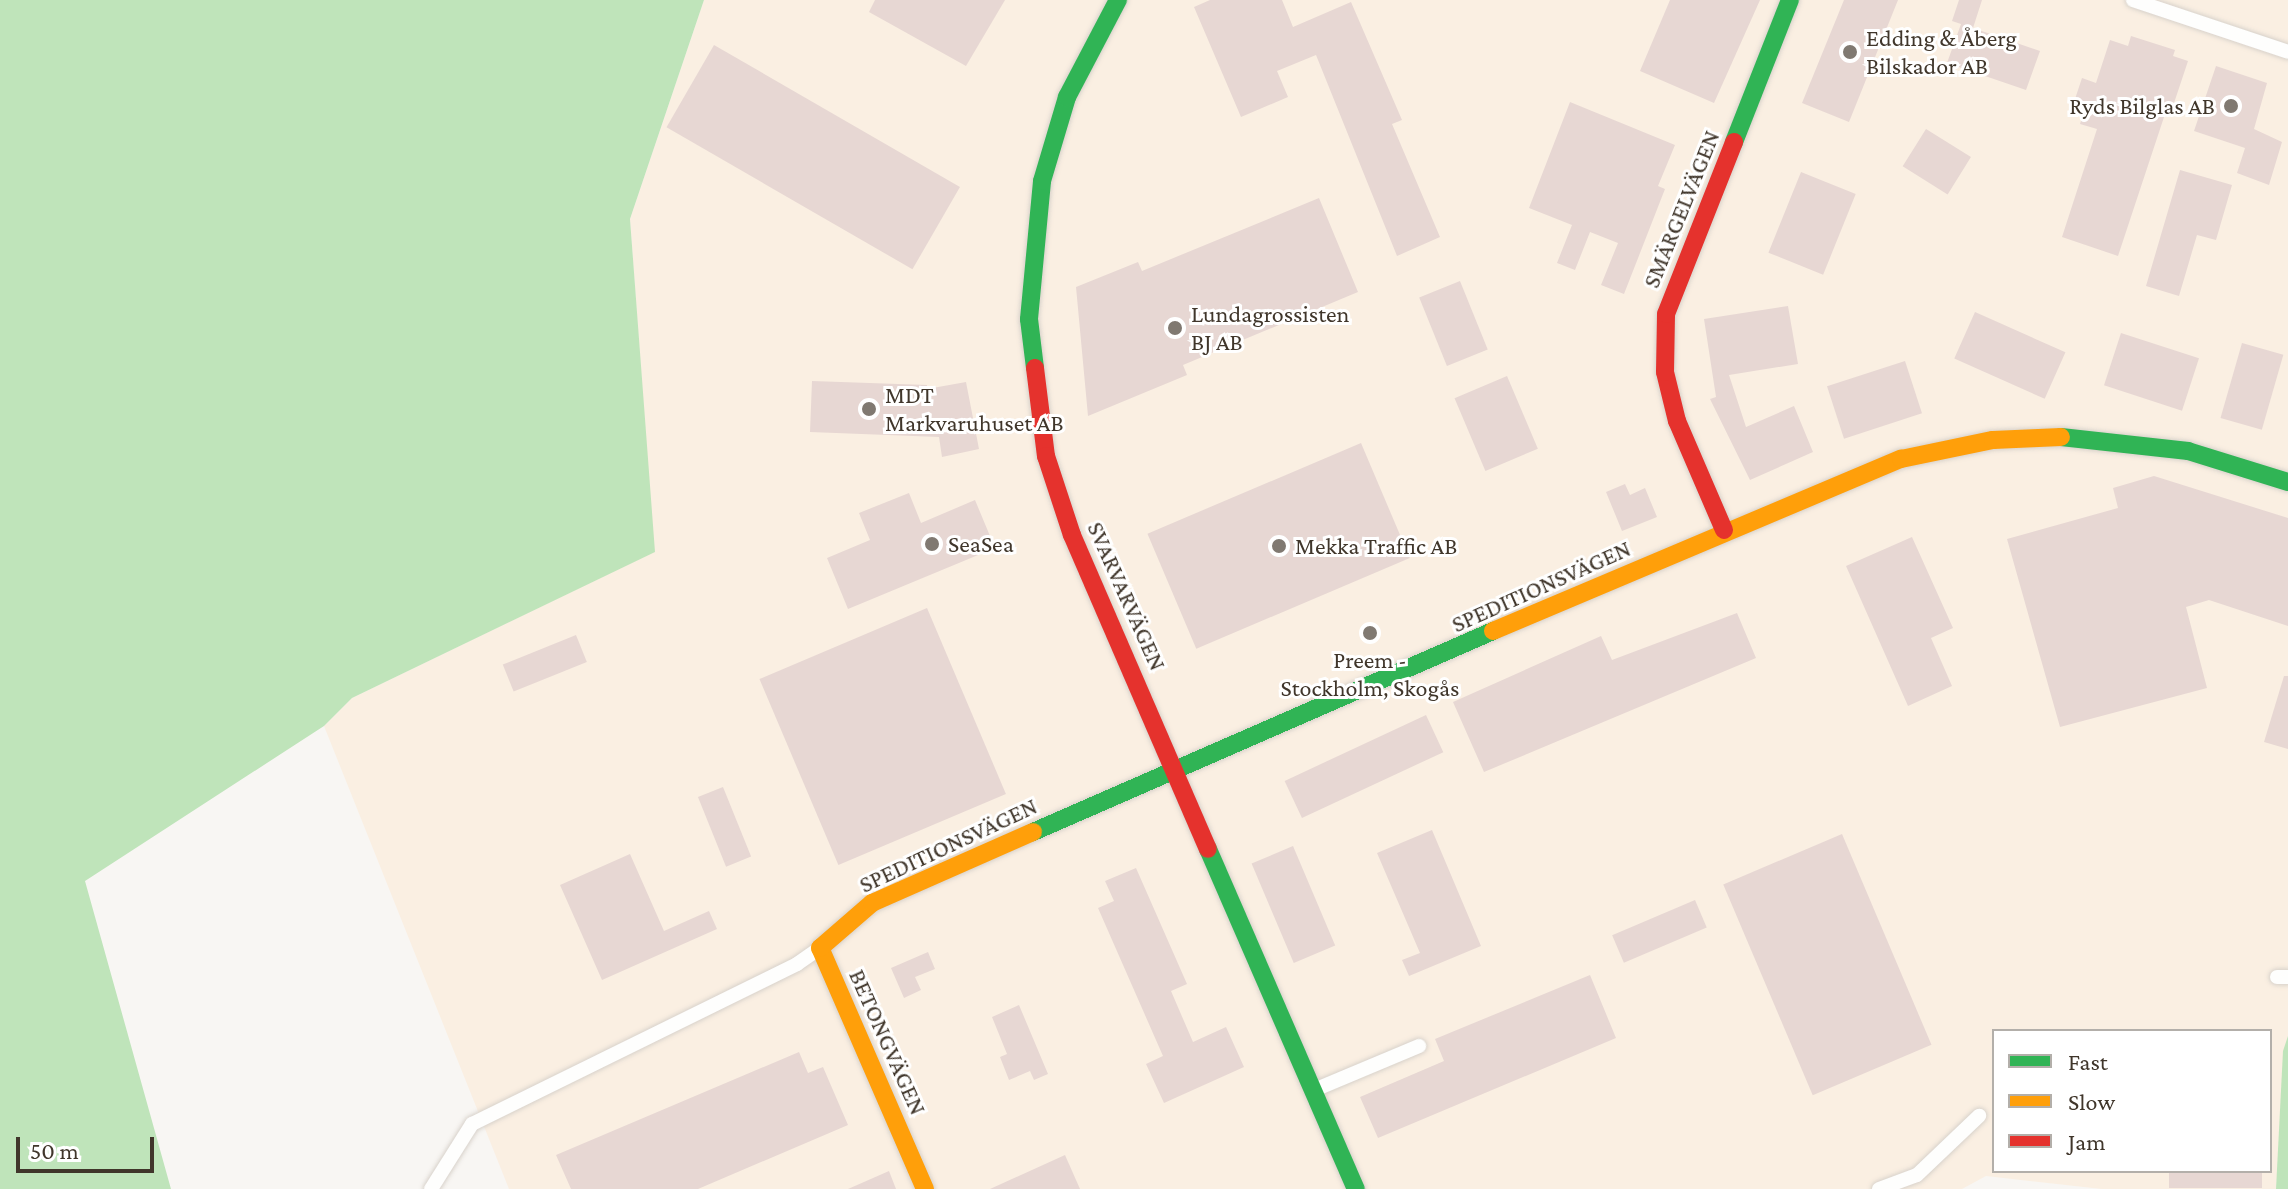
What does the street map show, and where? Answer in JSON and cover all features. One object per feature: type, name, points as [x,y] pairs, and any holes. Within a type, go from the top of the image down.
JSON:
[{"type":"street","name":"SVARVARVÄGEN","points":[[1118,0],[1067,97],[1042,181],[1029,319],[1046,456],[1072,535],[1178,770],[1356,1189]]},
{"type":"street","name":"SMÄRGELVÄGEN","points":[[1724,530],[1677,421],[1665,372],[1666,314],[1790,0]]},
{"type":"street","points":[[2133,0],[2288,52]]},
{"type":"street","name":"SPEDITIONSVÄGEN","points":[[820,948],[872,903],[1724,530],[1901,459],[1993,440],[2082,436],[2173,449],[2288,482]]},
{"type":"street","points":[[431,1189],[472,1124],[797,964],[820,948]]},
{"type":"street","name":"BETONGVÄGEN","points":[[820,948],[925,1189]]},
{"type":"street","points":[[1314,1090],[1419,1046]]},
{"type":"street","points":[[1879,1189],[1917,1175],[1979,1116]]},
{"type":"shaded area","points":[[704,0],[2288,0],[2288,1036],[2276,1189],[2102,1189],[1986,1176],[1962,1189],[509,1189],[324,726],[352,698],[654,552],[630,219]]},
{"type":"green space","points":[[0,0],[704,0],[630,219],[655,552],[352,698],[324,726],[85,881],[171,1189],[0,1189]]},
{"type":"green space","points":[[2288,1036],[2288,1189],[2276,1189],[2283,1051]]},
{"type":"building","points":[[875,0],[1005,0],[966,66],[869,12]]},
{"type":"building","points":[[1210,0],[1282,0],[1293,27],[1351,2],[1402,120],[1392,124],[1440,237],[1397,256],[1316,55],[1277,71],[1288,97],[1241,117],[1194,7]]},
{"type":"building","points":[[1670,0],[1760,0],[1714,103],[1640,71]]},
{"type":"building","name":"Edding & Åberg Bilskador AB","points":[[1844,0],[1898,0],[1849,122],[1802,103]]},
{"type":"building","points":[[1959,0],[1982,0],[1973,28],[2040,51],[2026,90],[1947,63],[1961,24],[1952,21]]},
{"type":"building","points":[[2131,36],[2175,50],[2173,56],[2188,61],[2174,103],[2169,102],[2118,256],[2062,237],[2097,129],[2080,124],[2085,109],[2073,105],[2082,78],[2096,83],[2110,40],[2128,46]]},
{"type":"building","points":[[714,45],[960,187],[912,269],[666,127]]},
{"type":"building","name":"Ryds Bilglas AB","points":[[2216,66],[2267,83],[2254,129],[2282,142],[2269,185],[2237,173],[2245,148],[2194,131]]},
{"type":"building","points":[[1570,102],[1675,145],[1658,186],[1665,189],[1624,294],[1601,285],[1618,243],[1590,232],[1575,270],[1557,263],[1572,225],[1529,208]]},
{"type":"building","points":[[1926,129],[1971,157],[1948,194],[1903,166]]},
{"type":"building","points":[[2180,170],[2232,185],[2216,240],[2197,235],[2179,296],[2146,286]]},
{"type":"building","points":[[1801,172],[1856,194],[1823,275],[1768,253]]},
{"type":"building","name":"Lundagrossisten BJ AB","points":[[1319,198],[1358,292],[1183,365],[1187,375],[1088,416],[1076,287],[1138,262],[1142,271]]},
{"type":"building","points":[[1460,281],[1488,350],[1447,366],[1419,297]]},
{"type":"building","points":[[1788,306],[1798,364],[1729,375],[1746,427],[1794,406],[1813,452],[1750,480],[1710,399],[1716,397],[1704,319]]},
{"type":"building","points":[[1975,312],[2065,352],[2045,399],[1954,359]]},
{"type":"building","points":[[2121,333],[2199,358],[2182,411],[2104,385]]},
{"type":"building","points":[[2242,343],[2283,355],[2262,430],[2221,418]]},
{"type":"building","points":[[1905,361],[1922,413],[1844,439],[1827,386]]},
{"type":"building","points":[[1507,376],[1538,449],[1485,471],[1455,398]]},
{"type":"building","name":"MDT Markvaruhuset AB","points":[[812,381],[927,385],[927,389],[966,382],[979,449],[942,457],[939,437],[810,432]]},
{"type":"building","name":"Mekka Traffic AB","points":[[1361,443],[1410,558],[1196,649],[1147,534]]},
{"type":"building","points":[[2154,476],[2288,518],[2288,626],[2209,600],[2186,607],[2207,688],[2060,727],[2007,539],[2118,508],[2113,488]]},
{"type":"building","points":[[1625,484],[1630,495],[1645,488],[1657,517],[1622,531],[1606,492]]},
{"type":"building","name":"SeaSea","points":[[909,493],[921,523],[975,500],[995,548],[848,609],[827,558],[870,540],[859,513]]},
{"type":"building","points":[[1912,537],[1953,628],[1931,638],[1952,686],[1908,706],[1846,566]]},
{"type":"building","points":[[927,608],[1006,794],[838,865],[759,679]]},
{"type":"building","points":[[1737,613],[1756,658],[1484,772],[1453,702],[1601,636],[1612,660]]},
{"type":"building","points":[[576,635],[587,662],[514,691],[503,665]]},
{"type":"building","points":[[2284,676],[2288,676],[2288,749],[2264,742]]},
{"type":"building","points":[[1426,715],[1443,752],[1302,818],[1285,781]]},
{"type":"building","points":[[723,787],[751,857],[726,867],[698,797]]},
{"type":"building","points":[[1432,830],[1481,946],[1409,976],[1402,960],[1420,953],[1377,853]]},
{"type":"building","points":[[1842,834],[1931,1045],[1813,1095],[1723,884]]},
{"type":"building","points":[[1293,846],[1335,945],[1294,963],[1252,864]]},
{"type":"building","points":[[630,854],[664,931],[709,911],[717,929],[602,980],[560,885]]},
{"type":"building","points":[[1136,868],[1187,984],[1171,991],[1193,1042],[1226,1027],[1244,1067],[1164,1103],[1146,1064],[1163,1056],[1098,908],[1114,901],[1105,881]]},
{"type":"building","points":[[1695,900],[1707,928],[1624,963],[1612,935]]},
{"type":"building","points":[[928,952],[935,969],[915,977],[921,990],[904,998],[891,968]]},
{"type":"building","points":[[1590,975],[1616,1038],[1378,1138],[1360,1097],[1444,1061],[1435,1039]]},
{"type":"building","points":[[1019,1005],[1048,1074],[1034,1080],[1030,1071],[1009,1080],[1000,1057],[1007,1054],[992,1017]]},
{"type":"building","points":[[799,1052],[808,1073],[823,1067],[848,1125],[698,1189],[571,1189],[556,1155]]},
{"type":"building","points":[[1065,1155],[1080,1189],[990,1189]]},
{"type":"building","points":[[889,1171],[896,1189],[848,1189]]},
{"type":"building","points":[[2169,1173],[2262,1173],[2262,1188],[2169,1188]]},
{"type":"traffic: fast","points":[[1035,368],[1029,319],[1042,181],[1067,97],[1118,0]]},
{"type":"traffic: fast","points":[[1734,142],[1790,0]]},
{"type":"traffic: fast","points":[[2061,437],[2188,451],[2288,482]]},
{"type":"traffic: fast","points":[[1033,832],[1493,631]]},
{"type":"traffic: fast","points":[[1208,849],[1356,1189]]},
{"type":"traffic: slow","points":[[1493,631],[1901,459],[1993,440],[2061,437]]},
{"type":"traffic: slow","points":[[925,1189],[820,948],[872,903],[1033,832]]},
{"type":"traffic: jam","points":[[1724,530],[1677,421],[1665,372],[1666,314],[1734,142]]},
{"type":"traffic: jam","points":[[1035,368],[1046,456],[1072,535],[1208,849]]},
{"type":"place","name":"Edding & Åberg Bilskador AB","points":[[1850,52]]},
{"type":"place","name":"Ryds Bilglas AB","points":[[2231,106]]},
{"type":"place","name":"Lundagrossisten BJ AB","points":[[1175,328]]},
{"type":"place","name":"MDT Markvaruhuset AB","points":[[869,409]]},
{"type":"place","name":"SeaSea","points":[[932,544]]},
{"type":"place","name":"Mekka Traffic AB","points":[[1279,546]]},
{"type":"place","name":"Preem - Stockholm, Skogås","points":[[1370,633]]}]
